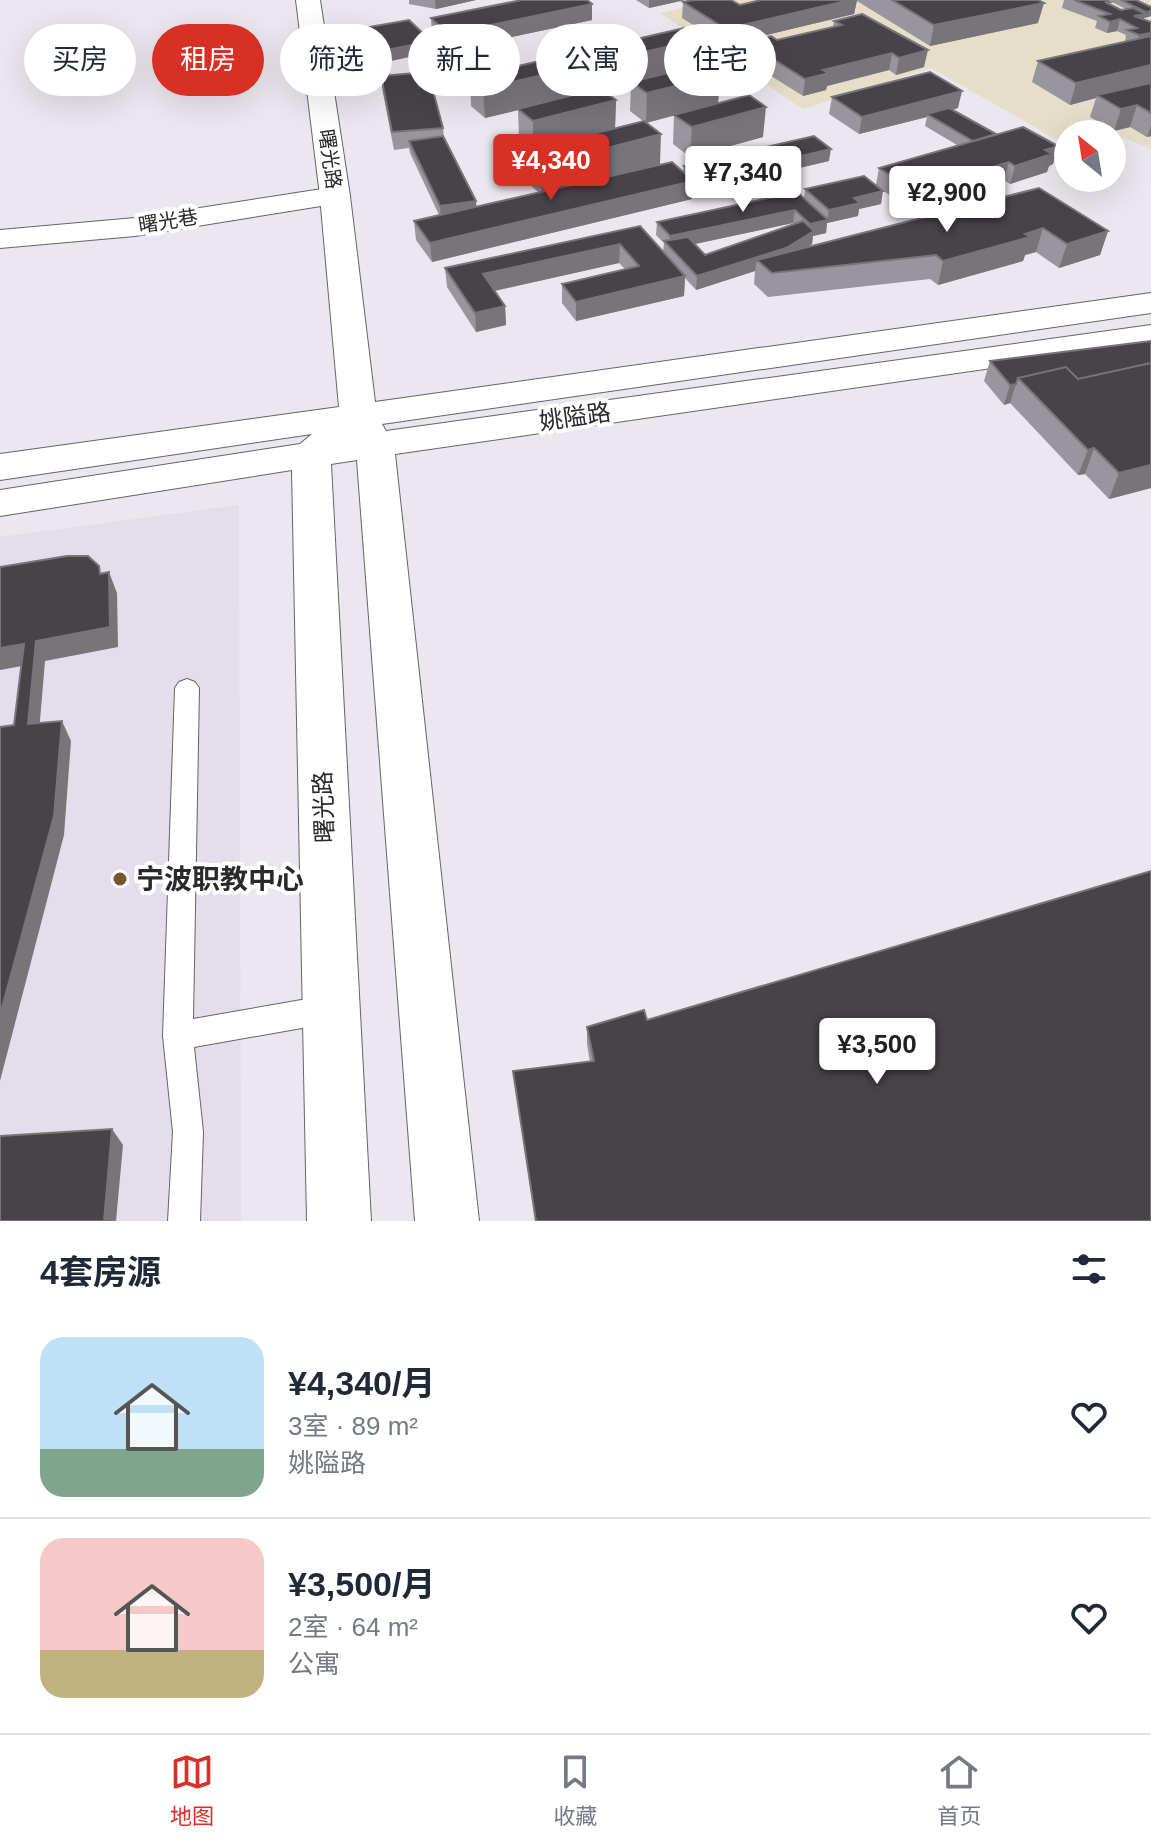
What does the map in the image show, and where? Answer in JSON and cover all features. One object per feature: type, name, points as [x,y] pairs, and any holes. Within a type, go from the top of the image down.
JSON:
[{"type":"main road","name":"曙光路","points":[[308,0],[366,430],[447,1221]]},
{"type":"main road","name":"曙光巷","points":[[0,239],[135,227],[335,196]]},
{"type":"main road","name":"姚隘路","points":[[366,430],[1151,303]]},
{"type":"main road","name":"姚隘路","points":[[0,467],[366,430],[1151,335]]},
{"type":"main road","points":[[0,503],[311,455],[366,430]]},
{"type":"main road","name":"曙光路","points":[[311,455],[339,1221]]},
{"type":"lane","points":[[184,1221],[188,1132],[178,1036],[187,688]]},
{"type":"lane","points":[[178,1036],[332,1009]]},
{"type":"shaded area","points":[[721,0],[1151,0],[1151,149],[1126,139],[1126,120],[1054,120],[1054,138],[931,68],[803,109],[776,91],[776,24],[676,24],[660,13]]},
{"type":"shaded area","name":"宁波职教中心","points":[[239,505],[241,1221],[0,1221],[0,537]]},
{"type":"building","points":[[522,0],[587,0],[592,4],[496,24],[437,24],[431,18]]},
{"type":"building","points":[[731,0],[740,5],[761,0],[850,0],[747,24],[718,24],[683,2]]},
{"type":"building","points":[[892,0],[1038,0],[1044,3],[934,25]]},
{"type":"building","points":[[1074,0],[1107,0],[1110,2],[1105,2],[1121,10],[1133,8],[1146,14],[1134,16],[1151,22],[1151,33],[1139,35],[1127,30],[1137,28],[1120,19],[1110,22],[1099,16],[1110,14]]},
{"type":"building","points":[[1121,0],[1136,0],[1151,7],[1151,11],[1146,12]]},
{"type":"building","points":[[862,14],[928,50],[899,58],[892,53],[823,70],[829,73],[805,79],[776,61],[776,39],[842,25],[834,21]]},
{"type":"building","points":[[409,20],[413,24],[408,24],[408,46],[392,49],[392,24],[386,24]]},
{"type":"building","points":[[664,33],[664,47],[648,51],[648,36]]},
{"type":"building","points":[[1151,36],[1151,65],[1076,83],[1038,61]]},
{"type":"building","points":[[536,62],[536,76],[520,80],[520,66]]},
{"type":"building","points":[[930,72],[962,91],[862,117],[832,97]]},
{"type":"building","points":[[408,74],[408,96],[434,96],[443,128],[392,132],[385,96],[392,96],[392,75]]},
{"type":"building","points":[[664,74],[664,89],[648,93],[648,78]]},
{"type":"building","points":[[1151,83],[1151,113],[1137,105],[1121,109],[1097,95]]},
{"type":"building","points":[[569,96],[611,96],[616,100],[533,121],[518,109]]},
{"type":"building","points":[[745,96],[750,96],[766,107],[692,127],[674,115]]},
{"type":"building","points":[[949,108],[996,134],[973,141],[927,114]]},
{"type":"building","points":[[644,121],[661,134],[541,165],[525,151]]},
{"type":"building","points":[[1023,127],[1054,144],[1054,147],[1045,150],[1052,154],[1015,166],[1009,162],[913,190],[879,168]]},
{"type":"building","points":[[443,136],[476,201],[440,206],[409,141]]},
{"type":"building","points":[[814,136],[831,149],[699,180],[684,166]]},
{"type":"building","points":[[672,162],[693,181],[430,243],[414,221]]},
{"type":"building","points":[[864,176],[883,191],[854,198],[860,203],[829,210],[805,189]]},
{"type":"building","points":[[1039,188],[1108,231],[1067,244],[1043,228],[1025,234],[1030,237],[943,261],[936,255],[772,273],[757,260]]},
{"type":"building","points":[[797,192],[828,220],[810,224],[795,210],[670,236],[657,222]]},
{"type":"building","points":[[803,221],[814,231],[786,248],[697,276],[664,241],[688,237],[705,255]]},
{"type":"building","points":[[640,226],[685,276],[576,302],[562,284],[639,266],[620,244],[483,274],[505,306],[475,313],[445,268]]},
{"type":"building","points":[[1151,341],[1151,363],[1078,379],[1066,367],[1018,378],[1016,384],[1010,385],[990,361]]},
{"type":"building","points":[[1151,363],[1151,465],[1119,473],[1094,448],[1088,450],[1018,378],[1066,367],[1078,379]]},
{"type":"building","points":[[67,556],[88,556],[99,566],[100,574],[109,572],[110,627],[36,641],[28,724],[62,721],[54,816],[0,1015],[0,727],[14,725],[24,644],[0,648],[0,567]]},
{"type":"building","points":[[1151,871],[1151,1221],[536,1221],[513,1071],[594,1061],[587,1027],[644,1010],[647,1020]]},
{"type":"building","points":[[112,1129],[104,1221],[0,1221],[0,1136]]},
{"type":"place","name":"宁波职教中心","points":[[120,879]]}]
